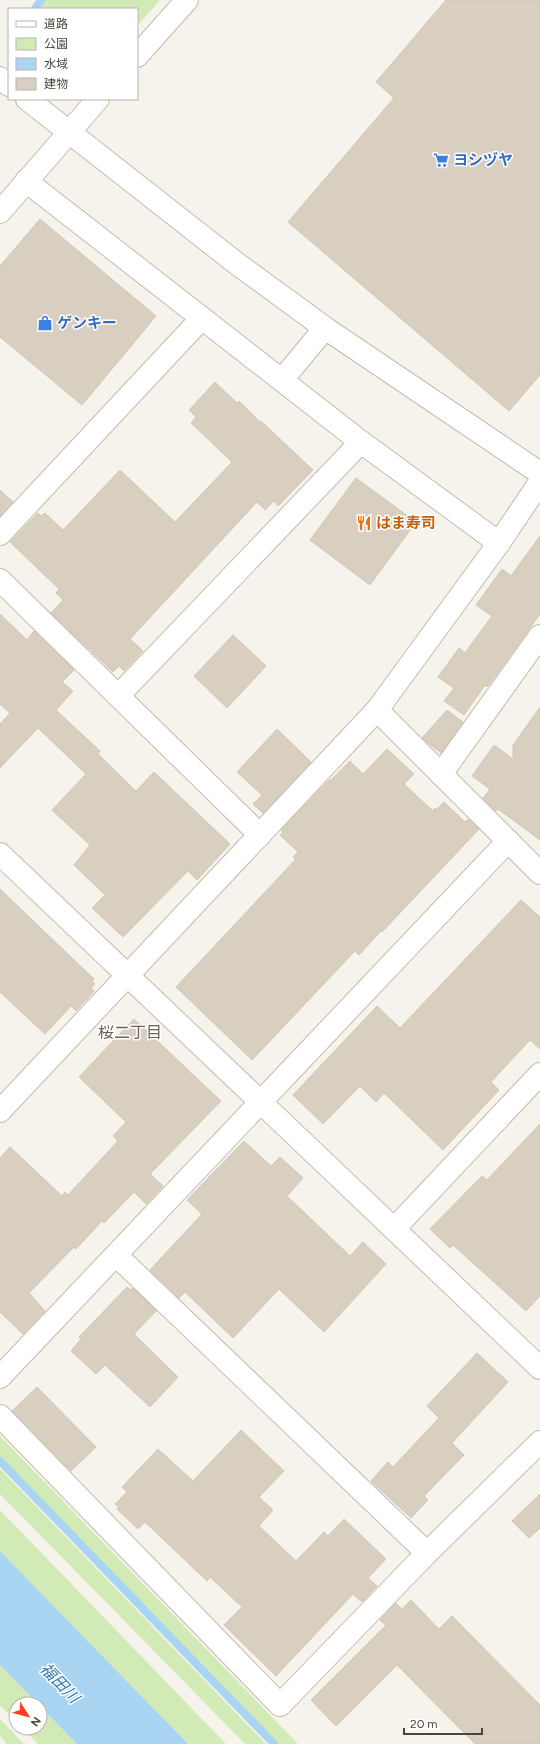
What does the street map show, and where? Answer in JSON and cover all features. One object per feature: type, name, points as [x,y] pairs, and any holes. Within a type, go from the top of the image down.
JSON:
[{"type":"street","points":[[138,55],[187,0]]},
{"type":"street","points":[[0,78],[8,84]]},
{"type":"street","points":[[28,100],[236,263],[325,328],[540,473]]},
{"type":"street","points":[[0,212],[97,100]]},
{"type":"street","points":[[26,181],[361,442],[499,543]]},
{"type":"street","points":[[0,534],[202,318]]},
{"type":"street","points":[[282,380],[325,328]]},
{"type":"street","points":[[118,696],[361,442]]},
{"type":"street","points":[[0,1111],[377,710],[499,543],[540,482]]},
{"type":"street","points":[[0,580],[260,835]]},
{"type":"street","points":[[441,774],[540,636]]},
{"type":"street","points":[[377,710],[540,873]]},
{"type":"street","points":[[0,1377],[508,841]]},
{"type":"street","points":[[0,854],[540,1368]]},
{"type":"street","points":[[394,1229],[537,1084]]},
{"type":"street","points":[[116,1256],[427,1553]]},
{"type":"street","points":[[0,1416],[280,1705],[427,1553],[540,1442]]},
{"type":"green space","points":[[41,0],[160,0],[138,25],[138,8],[36,8]]},
{"type":"green space","points":[[0,1436],[298,1744],[279,1744],[0,1456]]},
{"type":"green space","points":[[0,1469],[266,1744],[245,1744],[0,1494]]},
{"type":"green space","points":[[0,1510],[226,1744],[188,1744],[0,1551]]},
{"type":"green space","points":[[0,1665],[30,1696],[8,1696],[8,1714],[0,1705]]},
{"type":"green space","points":[[48,1714],[77,1744],[38,1744],[30,1736],[48,1736]]},
{"type":"green space","points":[[0,1719],[8,1727],[8,1736],[16,1736],[24,1744],[7,1744],[0,1736]]},
{"type":"water","name":"福田川","points":[[0,1551],[188,1744],[77,1744],[48,1714],[48,1696],[30,1696],[0,1665]]},
{"type":"building","name":"ヨシヅヤ","points":[[446,0],[540,0],[540,375],[509,411],[288,222],[394,98],[376,82]]},
{"type":"building","points":[[40,219],[156,316],[82,405],[0,337],[0,266]]},
{"type":"building","points":[[215,382],[237,403],[239,401],[313,470],[278,506],[274,501],[265,510],[257,502],[130,639],[143,651],[124,671],[119,666],[113,672],[51,613],[63,600],[56,593],[59,589],[10,542],[38,513],[41,516],[45,513],[63,530],[120,470],[175,522],[232,462],[191,423],[196,417],[189,410]]},
{"type":"building","points":[[356,478],[416,522],[370,585],[310,540]]},
{"type":"building","points":[[0,490],[13,502],[0,516]]},
{"type":"building","points":[[540,536],[540,614],[487,687],[485,685],[464,715],[444,701],[454,688],[438,677],[459,648],[465,653],[492,616],[476,605],[502,569],[511,576]]},
{"type":"building","points":[[0,614],[27,640],[34,631],[74,670],[62,682],[73,691],[56,710],[100,751],[98,754],[136,791],[154,772],[230,844],[197,880],[188,871],[123,937],[92,908],[105,895],[74,865],[90,845],[52,810],[86,774],[38,728],[0,768],[0,724],[10,713],[0,704]]},
{"type":"building","points":[[233,635],[266,666],[227,708],[194,676]]},
{"type":"building","points":[[540,707],[540,840],[498,809],[496,811],[483,798],[490,789],[472,776],[494,745],[513,759],[513,745]]},
{"type":"building","points":[[447,710],[463,722],[441,753],[422,738]]},
{"type":"building","points":[[277,729],[311,762],[263,813],[253,804],[262,795],[237,772]]},
{"type":"building","points":[[387,749],[414,774],[404,784],[433,811],[444,802],[465,822],[468,819],[479,829],[382,932],[381,931],[359,955],[355,951],[252,1060],[176,987],[296,859],[293,857],[298,852],[280,835],[283,832],[281,830],[330,779],[331,780],[350,761],[363,774]]},
{"type":"building","points":[[0,889],[94,979],[92,981],[95,984],[91,988],[94,991],[76,1011],[71,1006],[45,1034],[0,992]]},
{"type":"building","points":[[521,900],[540,917],[540,1049],[530,1040],[491,1082],[499,1090],[443,1150],[384,1093],[376,1102],[360,1086],[323,1124],[293,1095],[377,1006],[400,1028]]},
{"type":"building","points":[[134,1019],[221,1101],[150,1174],[163,1186],[146,1204],[134,1192],[104,1223],[102,1221],[76,1249],[74,1247],[29,1293],[45,1311],[23,1334],[0,1312],[0,1158],[10,1147],[62,1196],[65,1192],[68,1195],[118,1141],[113,1136],[126,1122],[79,1077]]},
{"type":"building","points":[[540,1124],[540,1296],[526,1311],[453,1245],[450,1248],[430,1229],[482,1176],[487,1180]]},
{"type":"building","points":[[244,1141],[271,1166],[280,1157],[303,1178],[287,1196],[350,1256],[363,1242],[386,1264],[324,1332],[279,1289],[233,1338],[185,1292],[179,1298],[150,1270],[202,1214],[187,1200]]},
{"type":"building","points":[[127,1287],[131,1290],[133,1288],[156,1311],[134,1334],[178,1377],[150,1407],[105,1365],[96,1374],[71,1351],[81,1339],[79,1337]]},
{"type":"building","points":[[477,1353],[508,1382],[452,1443],[464,1455],[424,1496],[428,1500],[411,1518],[371,1481],[388,1462],[393,1467],[439,1418],[427,1406]]},
{"type":"building","points":[[37,1387],[96,1447],[71,1471],[12,1411]]},
{"type":"building","points":[[241,1430],[284,1471],[259,1497],[273,1510],[259,1526],[296,1561],[324,1532],[328,1536],[344,1519],[386,1559],[368,1578],[377,1586],[362,1602],[353,1594],[276,1676],[224,1625],[242,1607],[210,1577],[207,1581],[145,1522],[138,1529],[117,1509],[119,1507],[115,1504],[127,1492],[122,1487],[158,1449],[193,1481]]},
{"type":"building","points":[[540,1494],[540,1528],[529,1538],[512,1521]]},
{"type":"building","points":[[411,1600],[439,1629],[452,1616],[540,1705],[540,1744],[475,1744],[397,1665],[336,1726],[311,1700],[386,1625],[380,1620],[396,1603],[402,1609]]},
{"type":"waterway","points":[[36,8],[41,0]]},
{"type":"waterway","points":[[0,1461],[274,1744]]},
{"type":"place","name":"ヨシヅヤ","points":[[441,160]]},
{"type":"place","name":"ゲンキー","points":[[45,323]]},
{"type":"place","name":"はま寿司","points":[[364,523]]},
{"type":"district","name":"桜二丁目","points":[[130,1032]]}]
